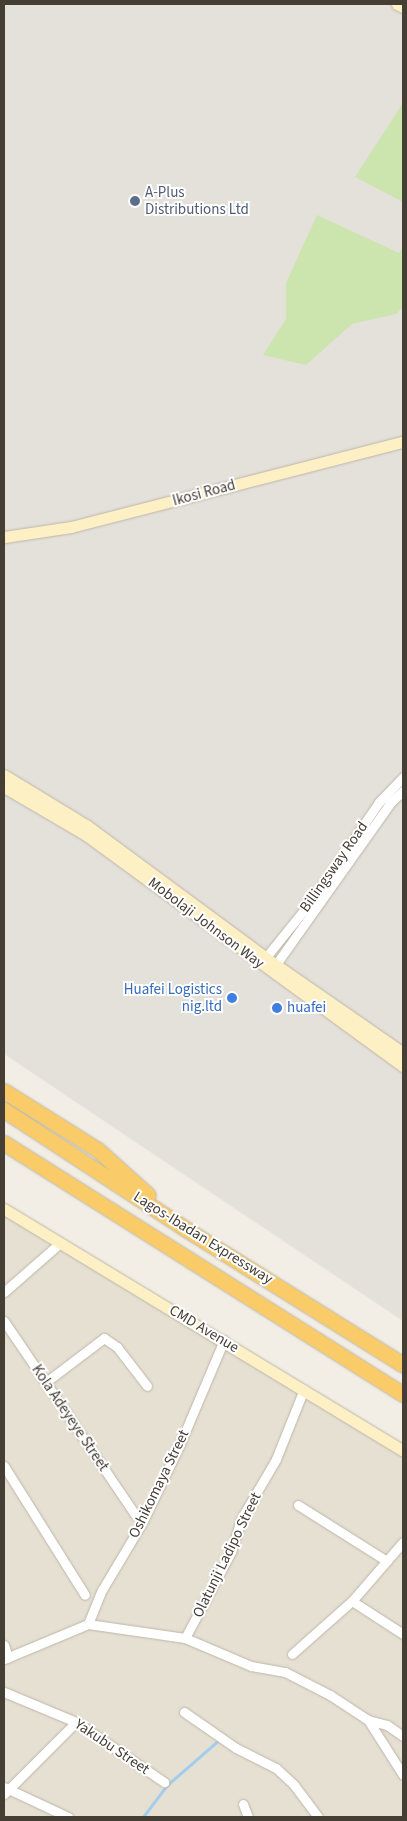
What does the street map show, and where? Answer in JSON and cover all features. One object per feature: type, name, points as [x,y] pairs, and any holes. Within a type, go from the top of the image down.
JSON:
[{"type":"highway","points":[[4,1092],[98,1150],[142,1189],[163,1214],[156,1239]]},
{"type":"highway","name":"Lagos-Ibadan Expressway","points":[[4,1110],[163,1214],[403,1365]]},
{"type":"highway","name":"Lagos-Ibadan Expressway","points":[[4,1143],[403,1394]]},
{"type":"highway","points":[[4,1154],[32,1160]]},
{"type":"street","points":[[397,4],[403,7]]},
{"type":"street","name":"Ikosi Road","points":[[4,537],[71,527],[403,442]]},
{"type":"street","name":"Mobolaji Johnson Way","points":[[4,775],[86,825],[263,961]]},
{"type":"street","name":"Billingsway Road","points":[[263,961],[312,900],[379,802],[403,777]]},
{"type":"street","name":"Mobolaji Johnson Way","points":[[4,787],[86,835],[273,968],[403,1066]]},
{"type":"street","name":"Billingsway Road","points":[[273,968],[391,802],[403,791]]},
{"type":"street","name":"Mobolaji Johnson Way","points":[[273,968],[403,1052]]},
{"type":"street","name":"CMD Avenue","points":[[4,1209],[224,1340],[403,1451]]},
{"type":"street","points":[[4,1292],[60,1243]]},
{"type":"street","name":"Kola Adeyeye Street","points":[[4,1321],[136,1516]]},
{"type":"street","points":[[46,1382],[104,1338],[113,1343],[146,1386]]},
{"type":"street","name":"Oshikomaya Street","points":[[88,1624],[102,1590],[142,1523],[177,1451],[224,1340]]},
{"type":"street","name":"Olatunji Ladipo Street","points":[[185,1638],[231,1552],[241,1520],[276,1459],[304,1389]]},
{"type":"street","points":[[4,1466],[85,1595]]},
{"type":"street","points":[[298,1506],[387,1561]]},
{"type":"street","points":[[292,1654],[352,1601],[403,1542]]},
{"type":"street","points":[[352,1601],[403,1634]]},
{"type":"street","points":[[4,1644],[6,1658],[88,1624],[185,1638],[227,1658],[299,1678],[368,1720],[387,1725],[403,1736]]},
{"type":"street","name":"Yakubu Street","points":[[4,1692],[76,1722],[164,1782]]},
{"type":"street","points":[[184,1712],[236,1748],[276,1768],[294,1785],[318,1817]]},
{"type":"street","points":[[368,1720],[403,1776]]},
{"type":"street","points":[[68,1817],[5,1790],[76,1722]]},
{"type":"street","points":[[243,1804],[248,1817]]},
{"type":"shaded area","points":[[4,4],[403,4],[403,1321],[4,1054]]},
{"type":"shaded area","points":[[4,1211],[403,1455],[403,1817],[4,1817]]},
{"type":"green space","points":[[403,103],[403,202],[355,177]]},
{"type":"green space","points":[[317,215],[399,253],[403,247],[403,307],[396,314],[352,324],[306,365],[263,355],[286,319],[286,283]]},
{"type":"waterway","points":[[143,1817],[166,1786],[220,1739]]},
{"type":"place","name":"A-Plus Distributions Ltd","points":[[135,201]]},
{"type":"place","name":"Huafei Logistics nig.ltd","points":[[232,998]]},
{"type":"place","name":"huafei","points":[[277,1008]]}]
